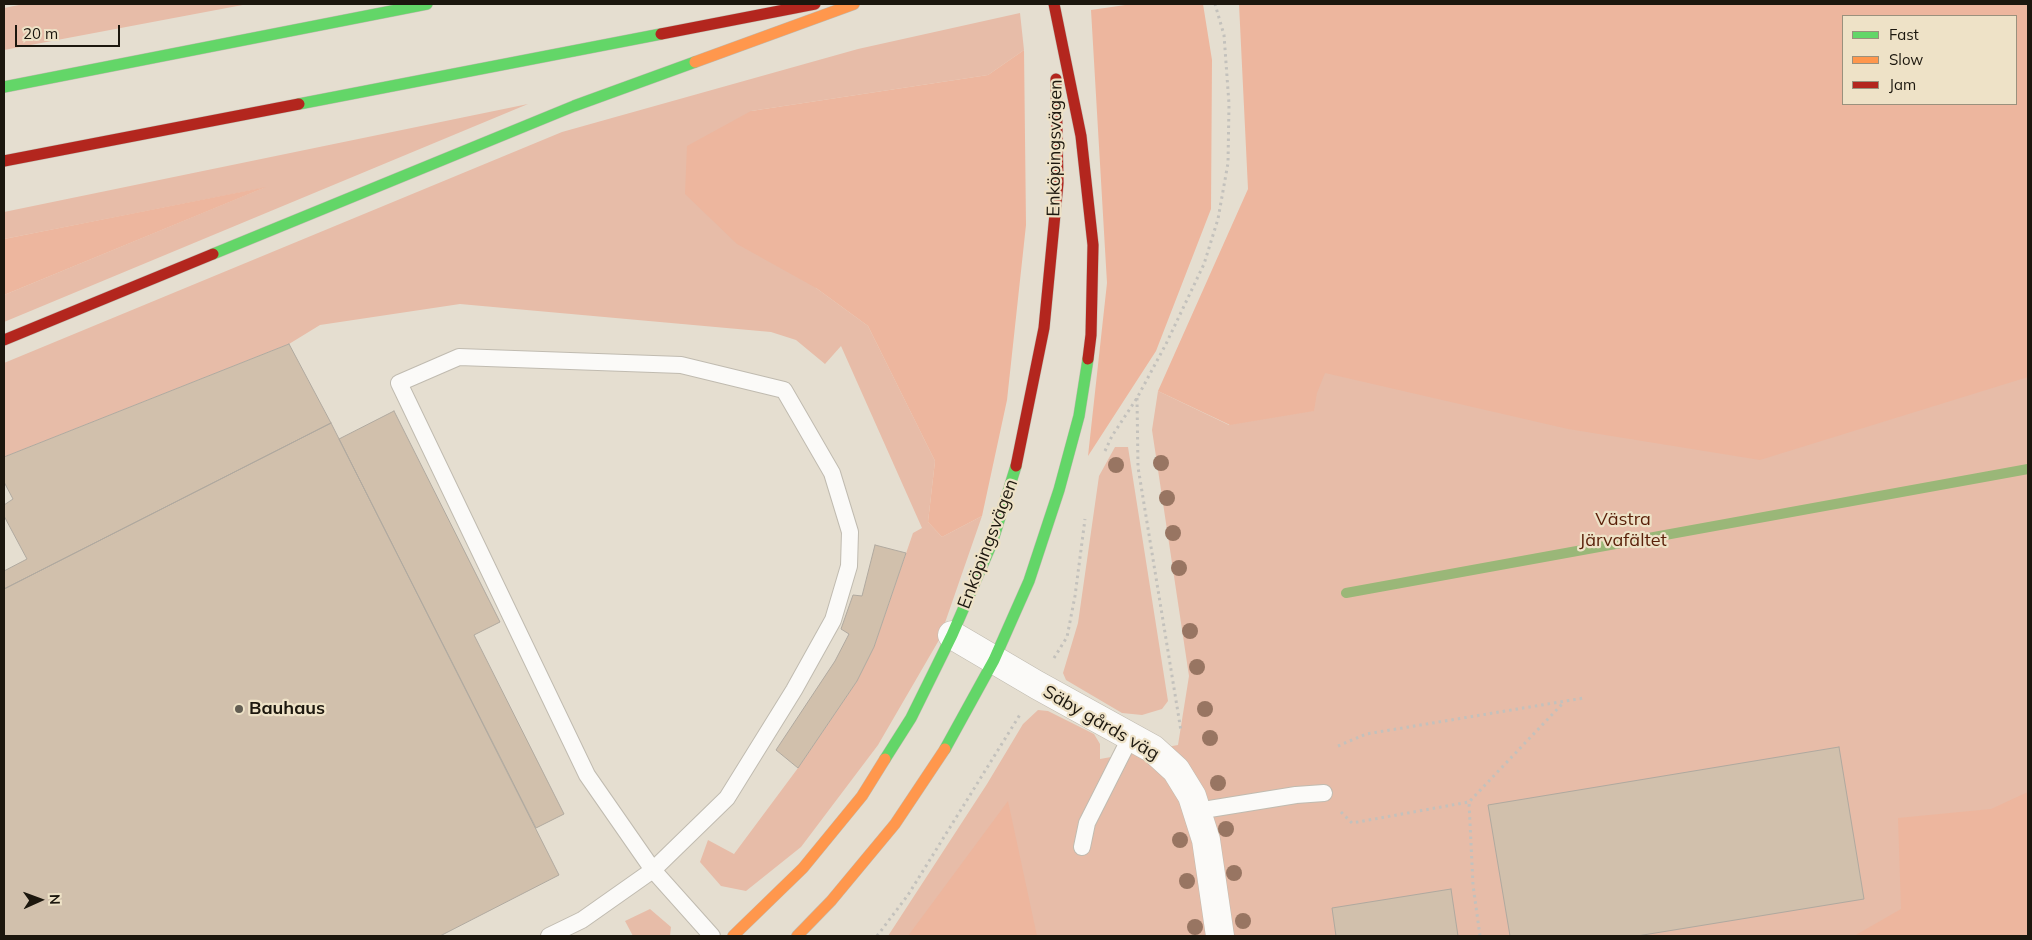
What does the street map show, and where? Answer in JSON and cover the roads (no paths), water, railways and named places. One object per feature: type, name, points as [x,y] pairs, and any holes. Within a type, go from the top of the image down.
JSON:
[{"type":"main road","points":[[4,87],[427,4]]},
{"type":"main road","points":[[4,161],[814,4]]},
{"type":"main road","points":[[4,340],[574,106],[854,4]]},
{"type":"main road","name":"Enköpingsvägen","points":[[796,936],[832,902],[895,824],[950,741],[994,660],[1029,581],[1059,490],[1079,416],[1091,335],[1092,245],[1081,136],[1054,4]]},
{"type":"main road","name":"Enköpingsvägen","points":[[733,936],[803,868],[862,796],[911,718],[952,635],[992,543],[1014,477],[1044,328],[1058,183],[1056,20]]},
{"type":"street","name":"Säby gårds väg","points":[[952,635],[1153,748],[1176,770],[1192,796],[1206,840],[1220,936]]},
{"type":"lane","points":[[549,936],[582,920],[653,870],[726,798],[794,690],[833,620],[849,566],[850,532],[832,473],[784,390],[681,365],[459,357],[399,383],[587,775],[653,870],[712,936]]},
{"type":"lane","points":[[1082,847],[1087,823],[1131,736]]},
{"type":"lane","points":[[1197,811],[1296,795],[1324,793]]},
{"type":"waterway","points":[[1346,593],[2028,469]]},
{"type":"place","name":"Bauhaus","points":[[239,709]]},
{"type":"park label","name":"Västra Järvafältet","points":[[1623,530]]}]
